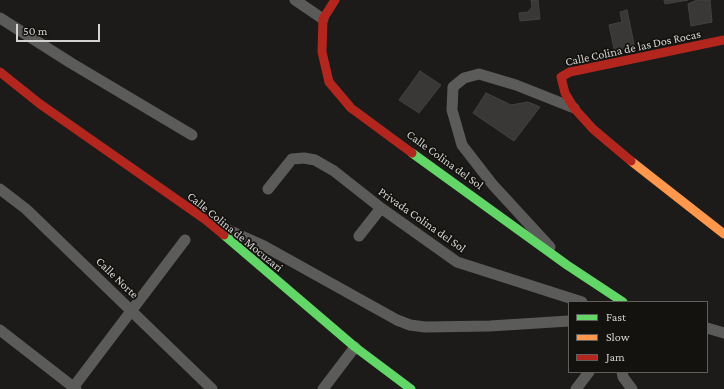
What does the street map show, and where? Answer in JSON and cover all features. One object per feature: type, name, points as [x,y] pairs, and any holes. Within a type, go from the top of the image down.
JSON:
[{"type":"street","points":[[295,0],[323,19],[336,0]]},
{"type":"street","points":[[0,18],[71,63],[192,135]]},
{"type":"street","name":"Calle Colina del Sol","points":[[323,19],[322,44],[325,69],[329,82],[347,104],[567,265],[621,301]]},
{"type":"street","name":"Calle Colina de las Dos Rocas","points":[[724,40],[564,74],[561,80],[562,86],[574,108],[616,149],[724,234]]},
{"type":"street","name":"Calle Colina de Mocuzari","points":[[0,72],[40,104],[206,220],[355,347],[410,389]]},
{"type":"street","points":[[567,265],[493,185],[462,145],[452,110],[453,87],[464,78],[479,74],[516,85],[574,108]]},
{"type":"street","name":"Privada Colina del Sol","points":[[268,189],[292,159],[304,158],[315,160],[334,171],[381,208],[457,262],[579,301]]},
{"type":"street","name":"Calle Norte","points":[[0,188],[26,209],[212,389]]},
{"type":"street","points":[[359,236],[381,208]]},
{"type":"street","points":[[206,220],[264,246],[397,320],[410,325],[425,327],[490,326],[568,321]]},
{"type":"street","points":[[0,330],[74,388],[185,240]]},
{"type":"street","points":[[708,328],[724,333]]},
{"type":"street","points":[[323,389],[355,347]]},
{"type":"street","points":[[576,389],[588,373]]},
{"type":"street","points":[[622,373],[623,377],[632,389]]},
{"type":"building","points":[[531,0],[538,0],[540,19],[520,21],[519,13],[528,12],[532,7]]},
{"type":"building","points":[[664,0],[688,0],[665,4]]},
{"type":"building","points":[[697,0],[710,0],[712,22],[691,26],[688,4]]},
{"type":"building","points":[[627,10],[635,49],[615,53],[609,25],[622,22],[620,12]]},
{"type":"building","points":[[420,71],[441,85],[419,113],[399,100]]},
{"type":"building","points":[[486,93],[511,105],[528,102],[540,107],[514,141],[473,113]]},
{"type":"traffic: fast","points":[[412,153],[567,265],[621,301]]},
{"type":"traffic: fast","points":[[224,235],[355,347],[411,389]]},
{"type":"traffic: slow","points":[[631,161],[724,234]]},
{"type":"traffic: jam","points":[[335,0],[323,19],[322,52],[329,82],[351,108],[412,153]]},
{"type":"traffic: jam","points":[[631,161],[593,129],[574,108],[565,93],[561,77],[570,72],[724,40]]},
{"type":"traffic: jam","points":[[0,72],[40,104],[206,220],[224,235]]}]
